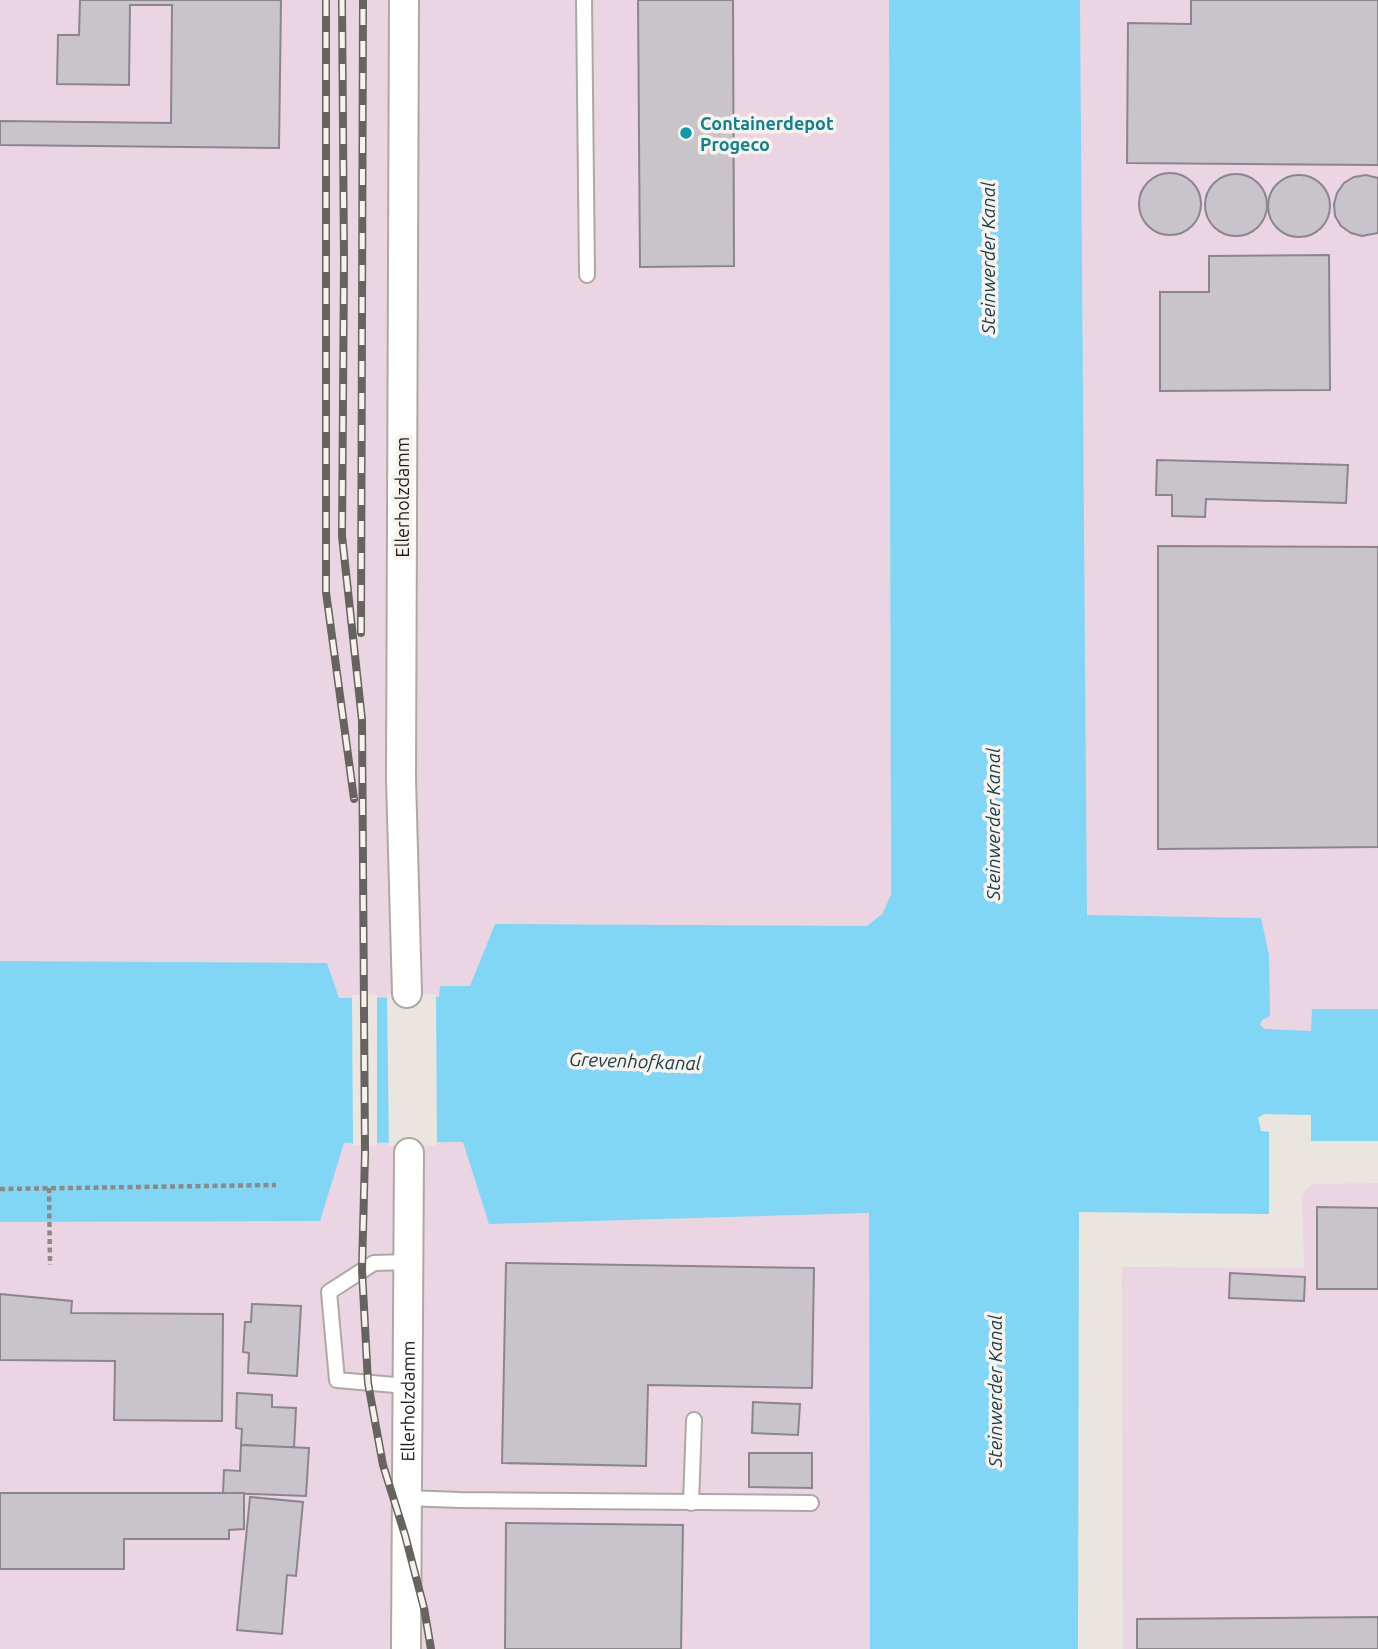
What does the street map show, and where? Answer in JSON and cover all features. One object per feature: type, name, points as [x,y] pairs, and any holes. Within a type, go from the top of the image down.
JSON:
[{"type":"street","name":"Ellerholzdamm","points":[[404,0],[401,779],[407,993]]},
{"type":"street","name":"Ellerholzdamm","points":[[405,1649],[409,1153]]},
{"type":"lane","points":[[584,0],[587,275]]},
{"type":"lane","points":[[407,1386],[337,1380],[329,1292],[374,1263],[408,1262]]},
{"type":"lane","points":[[691,1503],[694,1420]]},
{"type":"lane","points":[[405,1497],[811,1503]]},
{"type":"path","points":[[0,1189],[276,1185]]},
{"type":"path","points":[[49,1188],[50,1265]]},
{"type":"shaded area","points":[[0,0],[889,0],[891,894],[883,913],[867,926],[470,986],[441,986],[440,997],[338,998],[327,963],[0,961]]},
{"type":"shaded area","points":[[1080,0],[1378,0],[1378,1009],[1312,1009],[1312,1031],[1269,1031],[1260,1025],[1261,918],[1087,915]]},
{"type":"shaded area","points":[[464,1142],[490,1224],[869,1213],[870,1649],[0,1649],[0,1222],[319,1221],[344,1143]]},
{"type":"shaded area","points":[[1378,1183],[1378,1649],[1123,1649],[1122,1267],[1304,1268],[1302,1195],[1312,1184]]},
{"type":"water","points":[[889,0],[1080,0],[1087,915],[1261,918],[1269,955],[1270,1016],[1262,1020],[1260,1025],[1265,1029],[1311,1031],[1312,1009],[1378,1009],[1378,1141],[1311,1141],[1311,1115],[1264,1114],[1258,1118],[1261,1131],[1269,1132],[1269,1214],[1079,1212],[1078,1649],[870,1649],[869,1213],[489,1224],[463,1142],[344,1143],[320,1221],[0,1222],[0,961],[327,963],[339,998],[439,997],[440,986],[470,986],[495,924],[867,926],[883,913],[891,894]]},
{"type":"pier","points":[[377,994],[377,1146],[353,1146],[352,995]]},
{"type":"pier","points":[[387,994],[436,994],[437,1146],[389,1146]]},
{"type":"building","points":[[80,0],[281,0],[279,148],[0,145],[0,121],[171,123],[172,5],[130,5],[129,85],[57,84],[58,35],[79,35]]},
{"type":"building","name":"Containerdepot Progeco","points":[[638,0],[733,0],[734,266],[640,267]]},
{"type":"building","points":[[1191,0],[1378,0],[1378,165],[1127,163],[1128,23],[1191,24]]},
{"type":"building","points":[[1170,173],[1192,182],[1201,204],[1192,226],[1170,235],[1148,226],[1139,204],[1148,182]]},
{"type":"building","points":[[1236,174],[1258,183],[1267,205],[1258,227],[1236,236],[1214,227],[1205,205],[1214,183]]},
{"type":"building","points":[[1299,175],[1321,184],[1330,206],[1321,228],[1299,237],[1277,228],[1268,206],[1277,184]]},
{"type":"building","points":[[1366,175],[1378,178],[1378,233],[1362,236],[1341,226],[1335,216],[1334,204],[1344,183],[1354,177]]},
{"type":"building","points":[[1329,255],[1330,390],[1160,391],[1160,292],[1209,292],[1209,256]]},
{"type":"building","points":[[1157,460],[1348,465],[1346,503],[1206,499],[1205,517],[1172,516],[1172,495],[1156,495]]},
{"type":"building","points":[[1158,546],[1378,547],[1378,847],[1158,849]]},
{"type":"building","points":[[1317,1207],[1378,1208],[1378,1289],[1317,1289]]},
{"type":"building","points":[[506,1263],[814,1268],[812,1388],[648,1385],[646,1466],[502,1463]]},
{"type":"building","points":[[1230,1273],[1305,1277],[1304,1301],[1229,1298]]},
{"type":"building","points":[[0,1294],[72,1301],[71,1313],[223,1314],[222,1421],[114,1420],[115,1361],[0,1360]]},
{"type":"building","points":[[252,1304],[301,1306],[297,1376],[248,1373],[249,1353],[243,1352],[245,1322],[251,1322]]},
{"type":"building","points":[[237,1393],[272,1395],[272,1407],[296,1408],[294,1448],[241,1445],[242,1429],[236,1428]]},
{"type":"building","points":[[753,1402],[800,1404],[798,1435],[752,1433]]},
{"type":"building","points":[[241,1445],[309,1448],[306,1496],[223,1493],[224,1470],[240,1471]]},
{"type":"building","points":[[749,1453],[812,1453],[812,1488],[749,1487]]},
{"type":"building","points":[[0,1493],[244,1493],[244,1529],[229,1530],[229,1539],[124,1539],[124,1569],[0,1569]]},
{"type":"building","points":[[250,1497],[303,1502],[296,1576],[287,1575],[282,1634],[237,1630]]},
{"type":"building","points":[[506,1523],[683,1525],[681,1649],[505,1649]]},
{"type":"building","points":[[1378,1617],[1378,1649],[1137,1649],[1137,1619]]},
{"type":"railway","points":[[326,0],[326,592],[354,799]]},
{"type":"railway","points":[[342,0],[342,536],[362,720],[365,1154],[362,1270],[368,1383],[383,1465],[405,1535],[424,1608],[431,1649]]},
{"type":"railway","points":[[361,633],[363,0]]},
{"type":"place","name":"Containerdepot Progeco","points":[[686,133]]},
{"type":"water label","name":"Steinwerder Kanal","points":[[988,258]]},
{"type":"water label","name":"Steinwerder Kanal","points":[[993,824]]},
{"type":"water label","name":"Grevenhofkanal","points":[[635,1061]]},
{"type":"water label","name":"Steinwerder Kanal","points":[[995,1391]]}]
